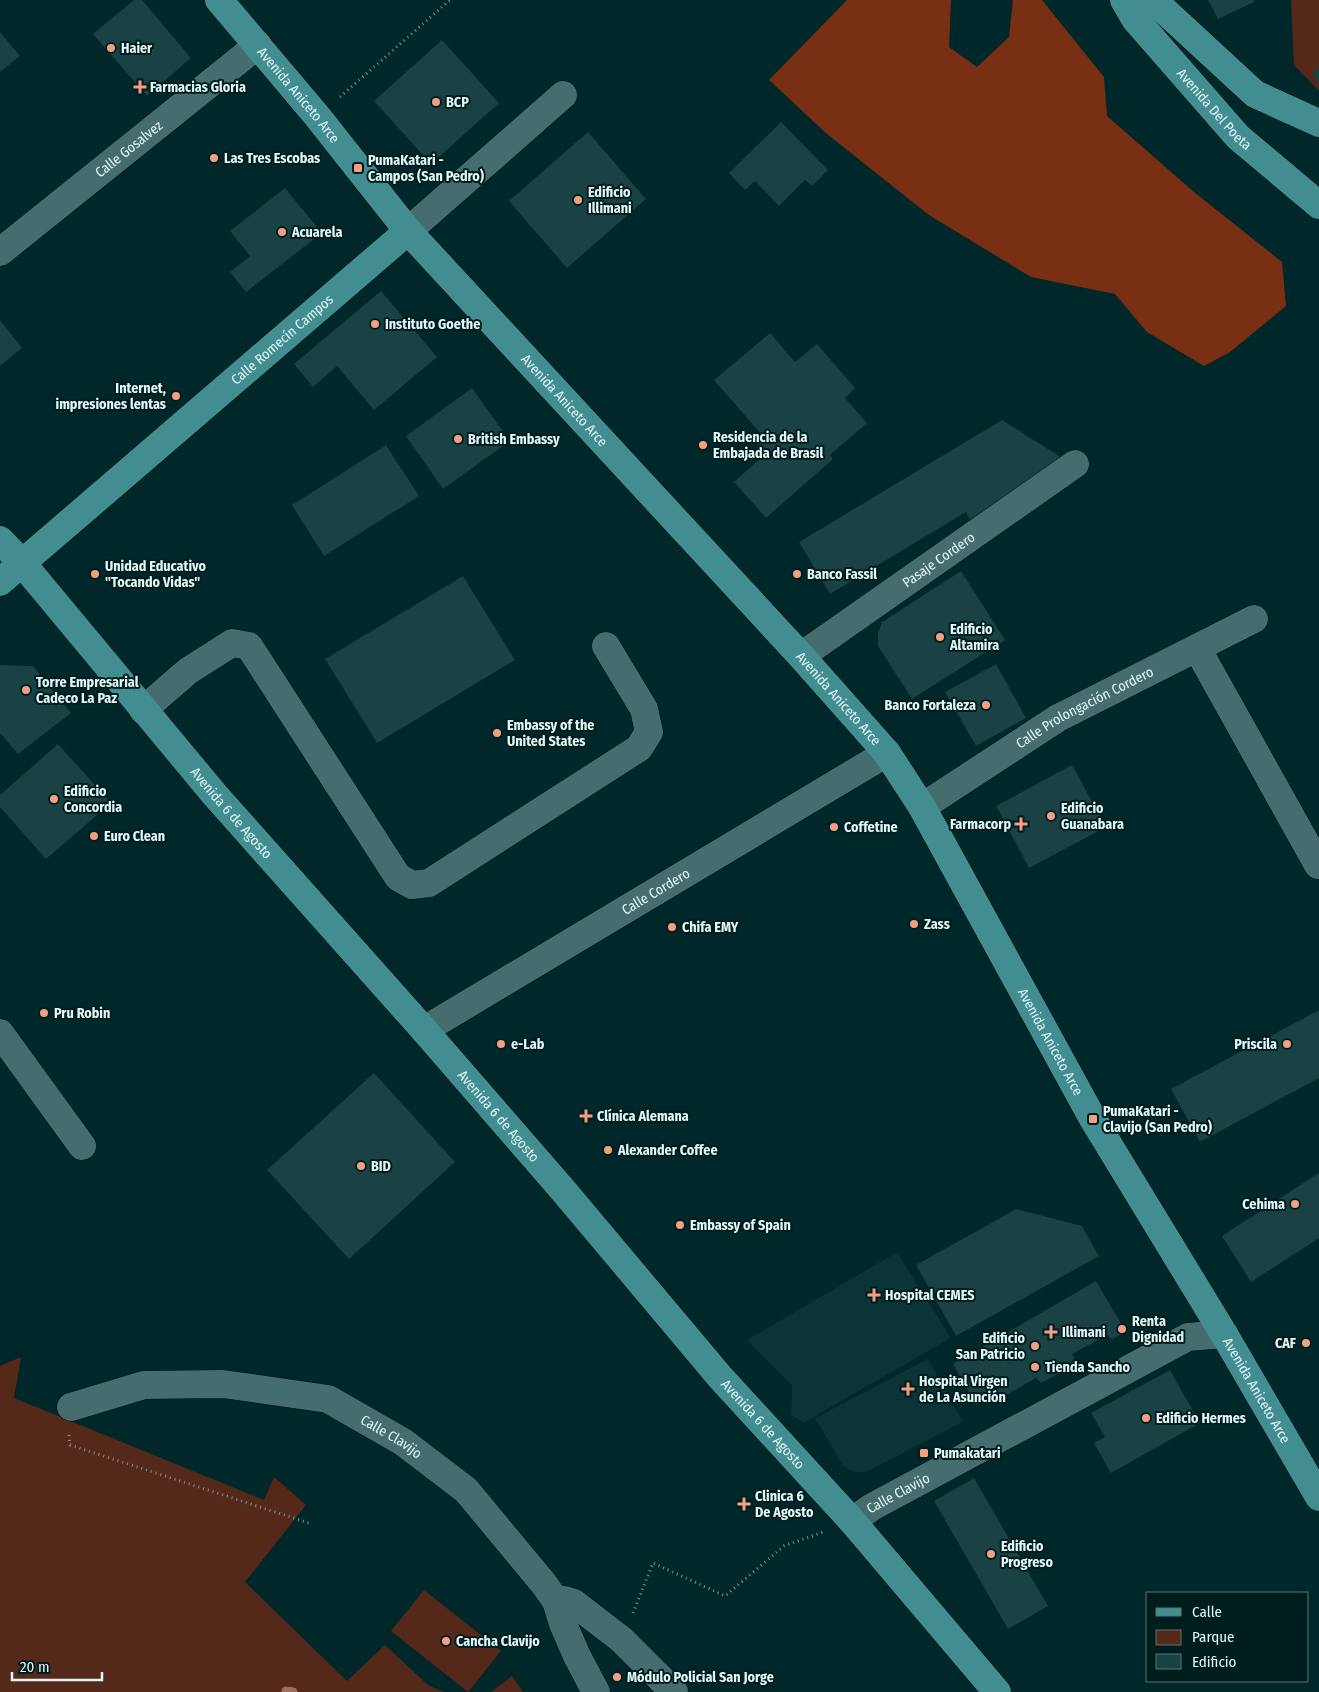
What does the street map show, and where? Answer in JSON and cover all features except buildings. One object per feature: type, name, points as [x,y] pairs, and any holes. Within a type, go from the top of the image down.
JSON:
[{"type":"main road","name":"Avenida Aniceto Arce","points":[[219,0],[258,45],[408,231],[801,656],[887,753],[922,807],[1093,1118],[1224,1334],[1319,1497]]},
{"type":"main road","name":"Avenida Del Poeta","points":[[1124,0],[1135,19],[1238,137],[1319,205]]},
{"type":"main road","points":[[1153,0],[1255,94],[1319,124]]},
{"type":"main road","name":"Calle Romecín Campos","points":[[0,582],[408,231]]},
{"type":"main road","name":"Avenida 6 de Agosto","points":[[0,540],[22,562],[214,795],[562,1188],[720,1377],[852,1521],[997,1692]]},
{"type":"street","name":"Calle Gosalvez","points":[[0,252],[258,45]]},
{"type":"street","name":"Calle Romecín Campos","points":[[408,231],[563,95]]},
{"type":"street","name":"Pasaje Cordero","points":[[801,656],[1075,464]]},
{"type":"street","name":"Calle Prolongación Cordero","points":[[922,807],[1058,718],[1254,619]]},
{"type":"street","points":[[143,710],[188,671],[232,644],[250,646],[398,877],[412,885],[429,883],[639,748],[649,732],[644,709],[606,646]]},
{"type":"street","points":[[1197,648],[1318,865]]},
{"type":"street","name":"Calle Cordero","points":[[424,1030],[887,753]]},
{"type":"street","points":[[0,1033],[82,1146]]},
{"type":"street","name":"Calle Clavijo","points":[[852,1521],[872,1507],[1188,1338],[1224,1334]]},
{"type":"street","name":"Calle Clavijo","points":[[71,1407],[144,1385],[223,1384],[328,1398],[403,1442],[466,1490],[556,1601],[563,1624],[577,1656],[596,1692]]},
{"type":"street","points":[[556,1601],[564,1600],[574,1603],[622,1640],[674,1692]]},
{"type":"path","points":[[316,116],[355,86],[450,0]]},
{"type":"path","points":[[71,1407],[68,1421],[70,1445],[312,1524]]},
{"type":"path","name":"Calle Clavijo","points":[[622,1640],[653,1563],[724,1596],[784,1546],[852,1521]]},
{"type":"shaded area","points":[[847,0],[951,0],[949,47],[977,67],[1009,37],[1013,0],[1042,0],[1104,77],[1107,116],[1194,192],[1282,262],[1286,306],[1230,352],[1204,366],[1147,332],[1115,294],[1031,277],[929,215],[827,134],[769,80]]},
{"type":"shaded area","name":"Hospital CEMES","points":[[897,1252],[951,1338],[803,1423],[791,1414],[792,1386],[747,1340]]},
{"type":"shaded area","name":"Hospital Virgen de La Asunción","points":[[928,1359],[963,1422],[866,1472],[854,1472],[843,1466],[815,1418]]},
{"type":"green space","points":[[1291,0],[1319,0],[1319,91],[1294,65]]},
{"type":"green space","points":[[21,1357],[14,1398],[264,1500],[274,1477],[306,1505],[245,1582],[347,1681],[385,1645],[428,1685],[444,1692],[0,1692],[0,1366]]},
{"type":"green space","name":"Cancha Clavijo","points":[[424,1590],[501,1651],[468,1692],[391,1631]]},
{"type":"green space","points":[[512,1676],[523,1692],[491,1692]]},
{"type":"waterway","points":[[286,1691],[293,1692]]},
{"type":"place","name":"Haier","points":[[111,48]]},
{"type":"place","name":"Farmacias Gloria","points":[[140,87]]},
{"type":"place","name":"BCP","points":[[436,102]]},
{"type":"place","name":"Las Tres Escobas","points":[[214,158]]},
{"type":"place","name":"PumaKatari - Campos (San Pedro)","points":[[358,168]]},
{"type":"place","name":"Edificio Illimani","points":[[578,200]]},
{"type":"place","name":"Acuarela","points":[[282,232]]},
{"type":"place","name":"Instituto Goethe","points":[[375,324]]},
{"type":"place","name":"Internet, impresiones lentas","points":[[176,396]]},
{"type":"place","name":"British Embassy","points":[[458,439]]},
{"type":"place","name":"Residencia de la Embajada de Brasil","points":[[703,445]]},
{"type":"place","name":"Unidad Educativo \"Tocando Vidas\"","points":[[95,574]]},
{"type":"place","name":"Banco Fassil","points":[[797,574]]},
{"type":"place","name":"Edificio Altamira","points":[[940,637]]},
{"type":"place","name":"Torre Empresarial Cadeco La Paz","points":[[26,690]]},
{"type":"place","name":"Banco Fortaleza","points":[[986,705]]},
{"type":"place","name":"Embassy of the United States","points":[[497,733]]},
{"type":"place","name":"Edificio Concordia","points":[[54,799]]},
{"type":"place","name":"Edificio Guanabara","points":[[1051,816]]},
{"type":"place","name":"Farmacorp","points":[[1021,824]]},
{"type":"place","name":"Coffetine","points":[[834,827]]},
{"type":"place","name":"Euro Clean","points":[[94,836]]},
{"type":"place","name":"Zass","points":[[914,924]]},
{"type":"place","name":"Chifa EMY","points":[[672,927]]},
{"type":"place","name":"Pru Robin","points":[[44,1013]]},
{"type":"place","name":"e-Lab","points":[[501,1044]]},
{"type":"place","name":"Priscila","points":[[1287,1044]]},
{"type":"place","name":"Clínica Alemana","points":[[586,1116]]},
{"type":"place","name":"PumaKatari - Clavijo (San Pedro)","points":[[1093,1119]]},
{"type":"place","name":"Alexander Coffee","points":[[608,1150]]},
{"type":"place","name":"BID","points":[[361,1166]]},
{"type":"place","name":"Cehima","points":[[1295,1204]]},
{"type":"place","name":"Embassy of Spain","points":[[680,1225]]},
{"type":"place","name":"Hospital CEMES","points":[[874,1295]]},
{"type":"place","name":"Renta Dignidad","points":[[1122,1329]]},
{"type":"place","name":"Illimani","points":[[1051,1332]]},
{"type":"place","name":"CAF","points":[[1306,1343]]},
{"type":"place","name":"Edificio San Patricio","points":[[1035,1346]]},
{"type":"place","name":"Tienda Sancho","points":[[1035,1367]]},
{"type":"place","name":"Hospital Virgen de La Asunción","points":[[908,1389]]},
{"type":"place","name":"Edificio Hermes","points":[[1146,1418]]},
{"type":"place","name":"Pumakatari","points":[[924,1453]]},
{"type":"place","name":"Clinica 6 De Agosto","points":[[744,1504]]},
{"type":"place","name":"Edificio Progreso","points":[[991,1554]]},
{"type":"place","name":"Cancha Clavijo","points":[[446,1641]]},
{"type":"place","name":"Módulo Policial San Jorge","points":[[617,1677]]}]
